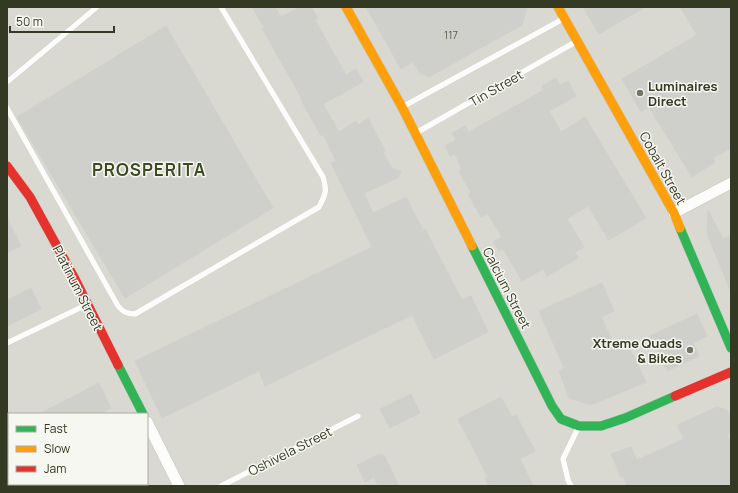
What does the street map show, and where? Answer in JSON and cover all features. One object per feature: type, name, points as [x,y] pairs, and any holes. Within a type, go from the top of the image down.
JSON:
[{"type":"street","name":"Calcium Street","points":[[346,7],[402,107],[552,406],[561,419],[579,426],[601,426],[625,418],[731,372]]},
{"type":"street","name":"Cobalt Street","points":[[558,7],[674,213],[731,348]]},
{"type":"street","name":"Platinum Street","points":[[7,166],[30,198],[75,279],[142,413]]},
{"type":"street","points":[[674,213],[731,183]]},
{"type":"street","points":[[148,424],[180,486]]},
{"type":"lane","points":[[7,82],[97,7]]},
{"type":"lane","points":[[7,108],[118,306],[122,311],[128,314],[135,314],[320,207],[325,197],[326,188],[322,177],[221,7]]},
{"type":"lane","points":[[402,107],[564,18]]},
{"type":"lane","name":"Tin Street","points":[[415,134],[577,41]]},
{"type":"lane","points":[[7,343],[87,304]]},
{"type":"lane","name":"Oshivela Street","points":[[221,486],[358,416]]},
{"type":"lane","points":[[571,486],[563,459],[579,426]]},
{"type":"shaded area","points":[[7,7],[731,7],[731,486],[7,486]]},
{"type":"building","points":[[252,7],[275,7],[281,17],[300,7],[311,7],[318,18],[315,20],[346,75],[356,69],[363,82],[323,104],[339,132],[356,121],[358,125],[368,118],[392,168],[401,171],[398,178],[364,193],[373,213],[406,197],[423,230],[425,229],[462,300],[471,296],[488,332],[434,359],[412,315],[265,386],[259,371],[162,418],[135,361],[372,247],[331,163],[336,161],[323,134],[321,136]]},
{"type":"building","points":[[366,7],[527,7],[522,25],[429,77],[420,73],[413,62],[401,69]]},
{"type":"building","points":[[583,7],[645,7],[599,34]]},
{"type":"building","points":[[680,7],[731,7],[731,148],[713,158],[715,162],[692,177],[649,107],[641,112],[622,79],[697,35]]},
{"type":"building","points":[[166,26],[273,208],[125,298],[17,117]]},
{"type":"building","points":[[556,78],[560,85],[568,81],[576,96],[549,111],[561,132],[585,117],[646,218],[609,240],[588,206],[567,219],[584,247],[575,252],[578,258],[547,276],[543,269],[522,281],[503,249],[499,251],[493,242],[502,237],[488,214],[481,217],[468,194],[471,193],[459,171],[462,169],[455,154],[450,156],[445,146],[456,140],[452,133],[465,126],[469,132],[544,90],[542,86]]},
{"type":"building","points":[[708,210],[723,239],[731,235],[731,292],[707,234]]},
{"type":"building","points":[[7,218],[21,246],[7,253]]},
{"type":"building","points":[[602,283],[614,311],[601,317],[614,345],[626,340],[646,382],[591,405],[569,398],[559,371],[564,368],[539,311]]},
{"type":"building","points":[[31,288],[41,309],[7,326],[7,300]]},
{"type":"building","points":[[697,314],[707,336],[693,343],[699,356],[667,371],[650,336]]},
{"type":"building","points":[[99,383],[111,408],[101,413],[41,413]]},
{"type":"building","points":[[411,394],[420,413],[390,428],[380,409]]},
{"type":"building","points":[[501,397],[512,417],[516,415],[535,451],[520,459],[533,486],[489,486],[485,478],[488,477],[458,419]]},
{"type":"building","points":[[717,407],[727,410],[731,419],[731,433],[727,435],[731,443],[731,486],[627,486],[623,476],[621,477],[611,454],[631,447],[637,460],[684,439],[677,425]]},
{"type":"building","points":[[379,454],[384,455],[399,486],[378,486],[374,477],[365,482],[357,465]]},
{"type":"traffic: fast","points":[[680,228],[731,348]]},
{"type":"traffic: fast","points":[[472,246],[552,406],[561,419],[579,426],[601,426],[625,418],[675,396]]},
{"type":"traffic: fast","points":[[118,365],[142,413]]},
{"type":"traffic: slow","points":[[346,7],[402,107],[472,246]]},
{"type":"traffic: slow","points":[[558,7],[674,213],[680,228]]},
{"type":"traffic: jam","points":[[7,166],[30,197],[75,279],[118,365]]},
{"type":"traffic: jam","points":[[675,396],[731,372]]},
{"type":"place","name":"Luminaires Direct","points":[[640,93]]},
{"type":"place","name":"Xtreme Quads & Bikes","points":[[690,350]]},
{"type":"district","name":"PROSPERITA","points":[[149,170]]}]
